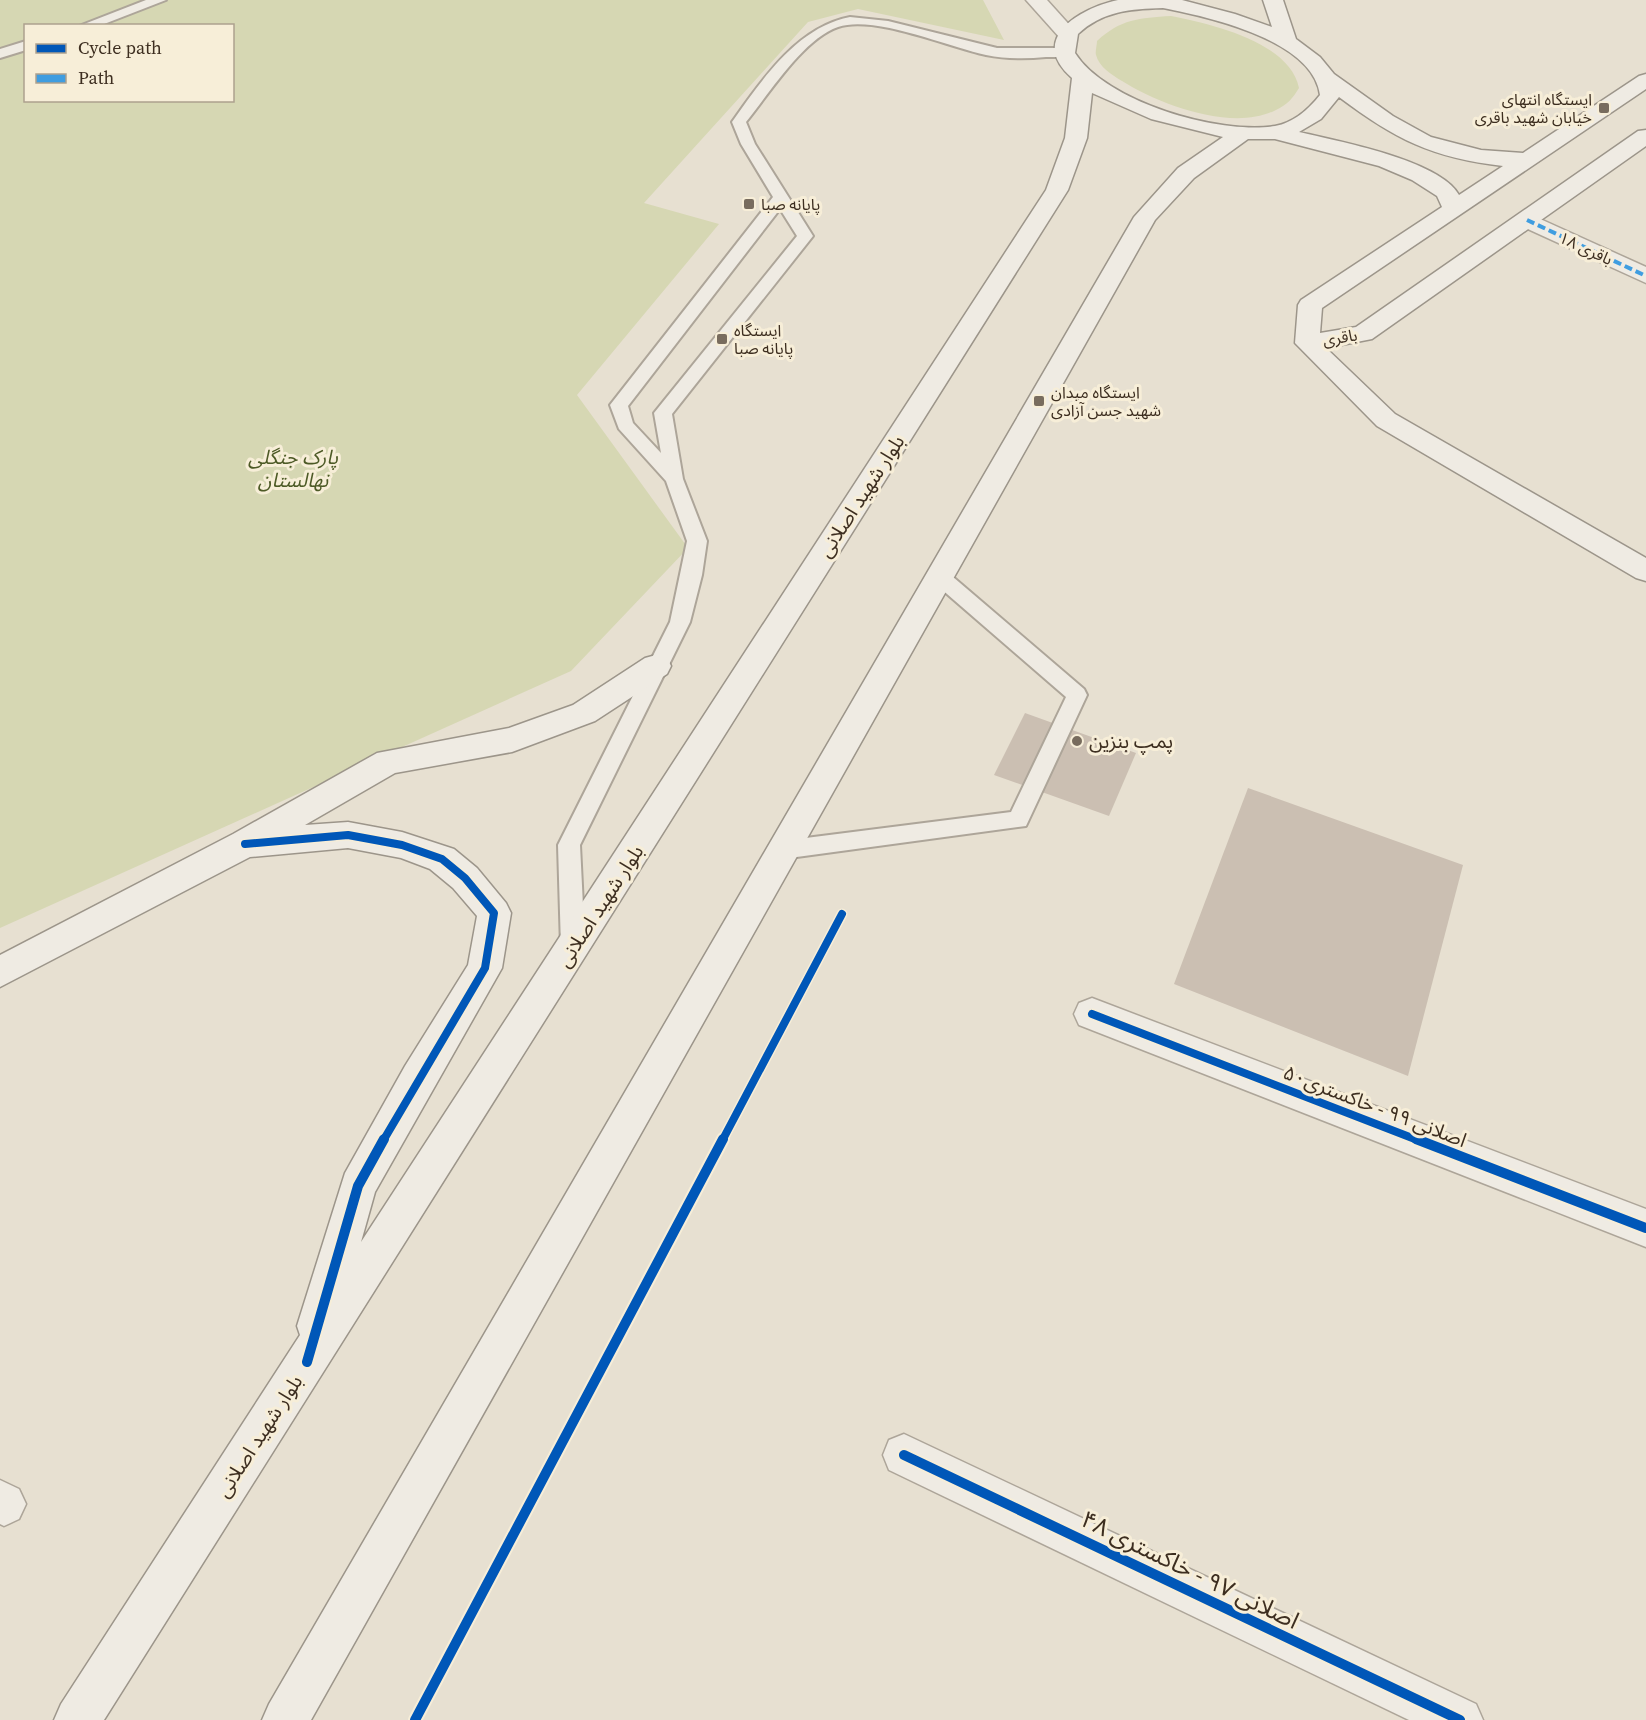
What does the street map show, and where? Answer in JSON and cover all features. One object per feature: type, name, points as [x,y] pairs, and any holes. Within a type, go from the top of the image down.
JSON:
[{"type":"main road","points":[[1036,0],[1066,43],[1083,76],[1118,98],[1166,118],[1204,129],[1240,134],[1275,132],[1299,125],[1318,113],[1330,95],[1327,78]]},
{"type":"main road","points":[[1273,0],[1287,44]]},
{"type":"main road","points":[[1066,43],[1088,15],[1124,3],[1164,1],[1218,14],[1251,25],[1287,44],[1312,62],[1327,78],[1385,121],[1423,142],[1481,158],[1515,161],[1529,158]]},
{"type":"main road","name":"بلوار شهید اصلانی","points":[[77,1720],[1057,190],[1076,138],[1083,76]]},
{"type":"main road","name":"باقری","points":[[1646,80],[1310,305],[1307,342],[1364,334],[1646,136]]},
{"type":"main road","points":[[1275,132],[1387,161],[1420,175],[1446,192],[1454,209]]},
{"type":"main road","points":[[285,1720],[1145,217],[1186,173],[1240,134]]},
{"type":"main road","name":"باقری ۱۸","points":[[1527,220],[1646,276]]},
{"type":"main road","points":[[1307,342],[1386,420],[1646,572]]},
{"type":"main road","points":[[0,972],[245,844],[388,762],[512,740],[584,712],[657,666]]},
{"type":"main road","points":[[245,844],[348,835],[402,845],[442,859],[465,878],[494,913],[485,968],[418,1078],[358,1186],[306,1362]]},
{"type":"main road","name":"اصلانی ۹۹ - خاکستری۵۰","points":[[1092,1014],[1646,1228]]},
{"type":"main road","name":"اصلانی ۹۷ - خاکستری ۴۸","points":[[904,1455],[1460,1720]]},
{"type":"lane","points":[[91,24],[159,0]]},
{"type":"lane","points":[[573,947],[569,845],[680,622],[696,541],[674,479],[663,413],[805,236],[748,144],[739,123],[795,54],[835,24],[865,20],[988,52],[1022,55],[1066,43]]},
{"type":"lane","points":[[0,54],[24,46]]},
{"type":"lane","points":[[674,479],[625,425],[620,405],[782,196]]},
{"type":"lane","points":[[782,850],[1018,820],[1077,695],[939,576]]},
{"type":"green space","name":"پارک جنگلی نهالستان","points":[[0,0],[983,0],[1004,40],[858,9],[808,22],[644,203],[719,224],[577,395],[688,548],[571,671],[0,928]]},
{"type":"green space","points":[[1171,16],[1227,30],[1265,47],[1281,58],[1293,72],[1299,88],[1289,101],[1276,110],[1259,116],[1218,117],[1176,107],[1156,99],[1118,79],[1100,63],[1096,54],[1097,41],[1114,28],[1131,21]]},
{"type":"building","points":[[1025,713],[1136,753],[1109,816],[994,775]]},
{"type":"building","points":[[1248,788],[1463,865],[1408,1076],[1174,984]]},
{"type":"marked path","points":[[1527,220],[1646,276]]},
{"type":"cycle path","points":[[245,844],[348,835],[402,845],[442,859],[465,878],[494,913],[485,968],[418,1078],[358,1186],[307,1362]]},
{"type":"cycle path","points":[[415,1720],[842,914]]},
{"type":"cycle path","points":[[1092,1014],[1646,1228]]},
{"type":"cycle path","points":[[904,1455],[1460,1720]]},
{"type":"place","name":"ایستگاه انتهای خیابان شهید باقری","points":[[1604,108]]},
{"type":"place","name":"پایانه صبا","points":[[749,204]]},
{"type":"place","name":"ایستگاه پایانه صبا","points":[[722,339]]},
{"type":"place","name":"ایستگاه میدان شهید جسن آزادی","points":[[1039,401]]},
{"type":"place","name":"پمپ بنزین","points":[[1077,741]]}]
